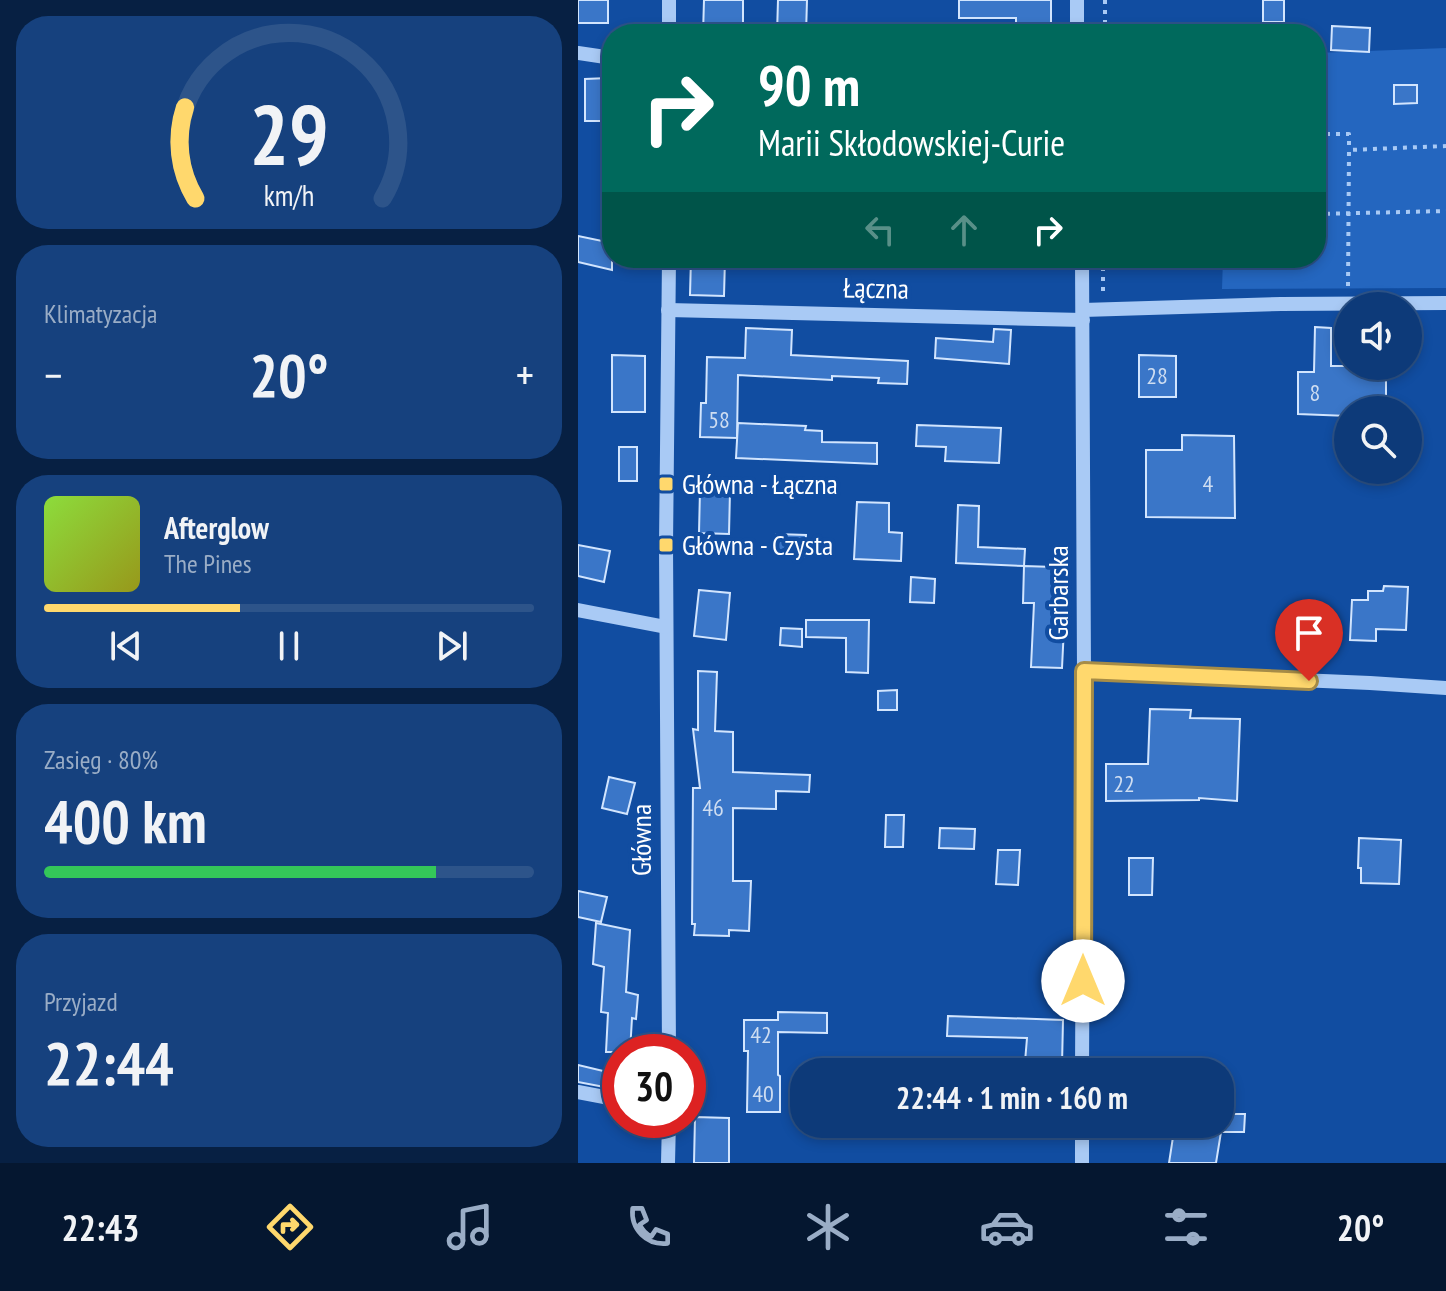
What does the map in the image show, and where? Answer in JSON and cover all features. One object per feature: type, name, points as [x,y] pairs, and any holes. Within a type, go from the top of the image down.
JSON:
[{"type":"street","points":[[669,0],[669,24]]},
{"type":"street","points":[[1077,0],[1077,24]]},
{"type":"street","points":[[578,53],[602,57]]},
{"type":"street","name":"Główna","points":[[669,268],[666,627],[669,1034]]},
{"type":"street","name":"Garbarska","points":[[1082,268],[1082,1058]]},
{"type":"street","name":"Łączna","points":[[668,310],[1083,315],[1281,304],[1446,303]]},
{"type":"street","points":[[578,610],[666,627]]},
{"type":"street","points":[[1084,671],[1446,688]]},
{"type":"street","points":[[578,1092],[602,1097]]},
{"type":"street","points":[[668,1163],[669,1138]]},
{"type":"street","points":[[1082,1138],[1082,1163]]},
{"type":"path","points":[[1105,0],[1105,24]]},
{"type":"path","points":[[1326,134],[1349,134],[1348,288]]},
{"type":"path","points":[[1349,150],[1446,146]]},
{"type":"path","points":[[1326,214],[1446,211]]},
{"type":"path","points":[[1103,268],[1105,296]]},
{"type":"shaded area","points":[[1446,48],[1446,288],[1222,289],[1223,268],[1326,268],[1326,53]]},
{"type":"building","points":[[578,0],[608,0],[608,23],[578,23]]},
{"type":"building","points":[[704,0],[743,0],[743,24],[703,24]]},
{"type":"building","points":[[778,0],[807,0],[806,24],[777,24]]},
{"type":"building","points":[[959,0],[1051,0],[1051,24],[1016,24],[1016,18],[959,18]]},
{"type":"building","points":[[1263,0],[1284,0],[1284,22],[1263,22]]},
{"type":"building","points":[[1332,26],[1370,28],[1369,52],[1331,50]]},
{"type":"building","points":[[602,78],[602,121],[585,121],[585,79]]},
{"type":"building","points":[[1394,85],[1417,85],[1417,103],[1394,104]]},
{"type":"building","points":[[578,236],[602,241],[602,268],[578,262]]},
{"type":"building","points":[[691,268],[725,268],[724,296],[690,295]]},
{"type":"building","points":[[1315,327],[1331,328],[1334,380],[1386,380],[1386,396],[1334,396],[1334,415],[1298,414],[1298,372],[1314,372]]},
{"type":"building","points":[[746,328],[792,330],[791,355],[908,361],[907,384],[878,383],[879,378],[832,376],[832,380],[738,375],[737,438],[700,437],[701,403],[706,403],[707,357],[745,358]]},
{"type":"building","points":[[994,329],[1011,330],[1009,364],[935,358],[936,338],[993,342]]},
{"type":"building","points":[[612,355],[645,356],[645,412],[612,412]]},
{"type":"building","points":[[1139,355],[1176,356],[1176,397],[1139,397]]},
{"type":"building","points":[[738,423],[806,426],[805,430],[822,431],[822,442],[877,443],[877,464],[736,458]]},
{"type":"building","points":[[917,425],[1001,428],[999,463],[945,461],[946,447],[916,446]]},
{"type":"building","points":[[1182,435],[1234,436],[1235,518],[1146,517],[1146,450],[1182,450]]},
{"type":"building","points":[[619,447],[637,447],[637,481],[619,481]]},
{"type":"building","points":[[700,490],[730,491],[729,534],[699,533]]},
{"type":"building","points":[[857,502],[889,503],[889,532],[902,533],[901,561],[854,559]]},
{"type":"building","points":[[958,505],[979,506],[978,547],[1025,549],[1024,566],[956,563]]},
{"type":"building","points":[[776,534],[806,535],[804,557],[775,555]]},
{"type":"building","points":[[578,545],[610,551],[604,582],[578,576]]},
{"type":"building","points":[[1024,566],[1054,567],[1054,580],[1057,580],[1055,627],[1064,627],[1062,668],[1031,667],[1034,603],[1023,603]]},
{"type":"building","points":[[911,577],[935,579],[934,603],[910,602]]},
{"type":"building","points":[[1384,586],[1408,587],[1406,630],[1376,629],[1376,641],[1350,640],[1352,600],[1368,600],[1368,591],[1383,591]]},
{"type":"building","points":[[699,590],[730,593],[726,640],[694,636]]},
{"type":"building","points":[[806,620],[869,620],[868,673],[846,672],[846,638],[806,637]]},
{"type":"building","points":[[781,628],[802,629],[802,647],[780,645]]},
{"type":"building","points":[[698,671],[717,672],[715,731],[733,732],[733,772],[810,775],[809,792],[776,791],[776,809],[733,808],[733,881],[751,881],[749,931],[729,930],[729,936],[694,935],[695,924],[692,924],[693,788],[700,788],[693,729],[698,730]]},
{"type":"building","points":[[897,690],[897,710],[878,710],[878,691]]},
{"type":"building","points":[[1150,709],[1191,710],[1190,718],[1240,719],[1237,801],[1199,798],[1106,801],[1106,764],[1148,764]]},
{"type":"building","points":[[609,777],[635,783],[627,814],[602,808]]},
{"type":"building","points":[[886,815],[904,815],[903,847],[885,847]]},
{"type":"building","points":[[940,828],[975,829],[974,849],[939,848]]},
{"type":"building","points":[[1359,838],[1401,840],[1399,884],[1361,883]]},
{"type":"building","points":[[998,850],[1020,850],[1018,885],[996,884]]},
{"type":"building","points":[[1129,858],[1153,858],[1152,895],[1129,895]]},
{"type":"building","points":[[578,891],[607,897],[601,922],[578,917]]},
{"type":"building","points":[[596,923],[630,930],[626,992],[638,995],[631,1034],[607,1034],[608,1013],[601,1012],[604,967],[593,964]]},
{"type":"building","points":[[778,1012],[827,1013],[827,1033],[778,1032],[780,1112],[747,1112],[748,1051],[744,1051],[744,1020],[778,1020]]},
{"type":"building","points":[[948,1016],[1063,1020],[1062,1058],[1025,1058],[1027,1038],[947,1036]]},
{"type":"building","points":[[578,1065],[602,1071],[602,1087],[578,1082]]},
{"type":"building","points":[[1234,1114],[1245,1114],[1244,1132],[1234,1132]]},
{"type":"building","points":[[706,1117],[729,1118],[729,1163],[694,1163],[695,1138],[706,1138]]},
{"type":"building","points":[[1173,1138],[1220,1138],[1216,1163],[1169,1163]]},
{"type":"place","name":"Główna - Łączna","points":[[666,484]]},
{"type":"place","name":"Główna - Czysta","points":[[666,545]]},
{"type":"route","points":[[1083,981],[1084,671],[1309,681]]}]
